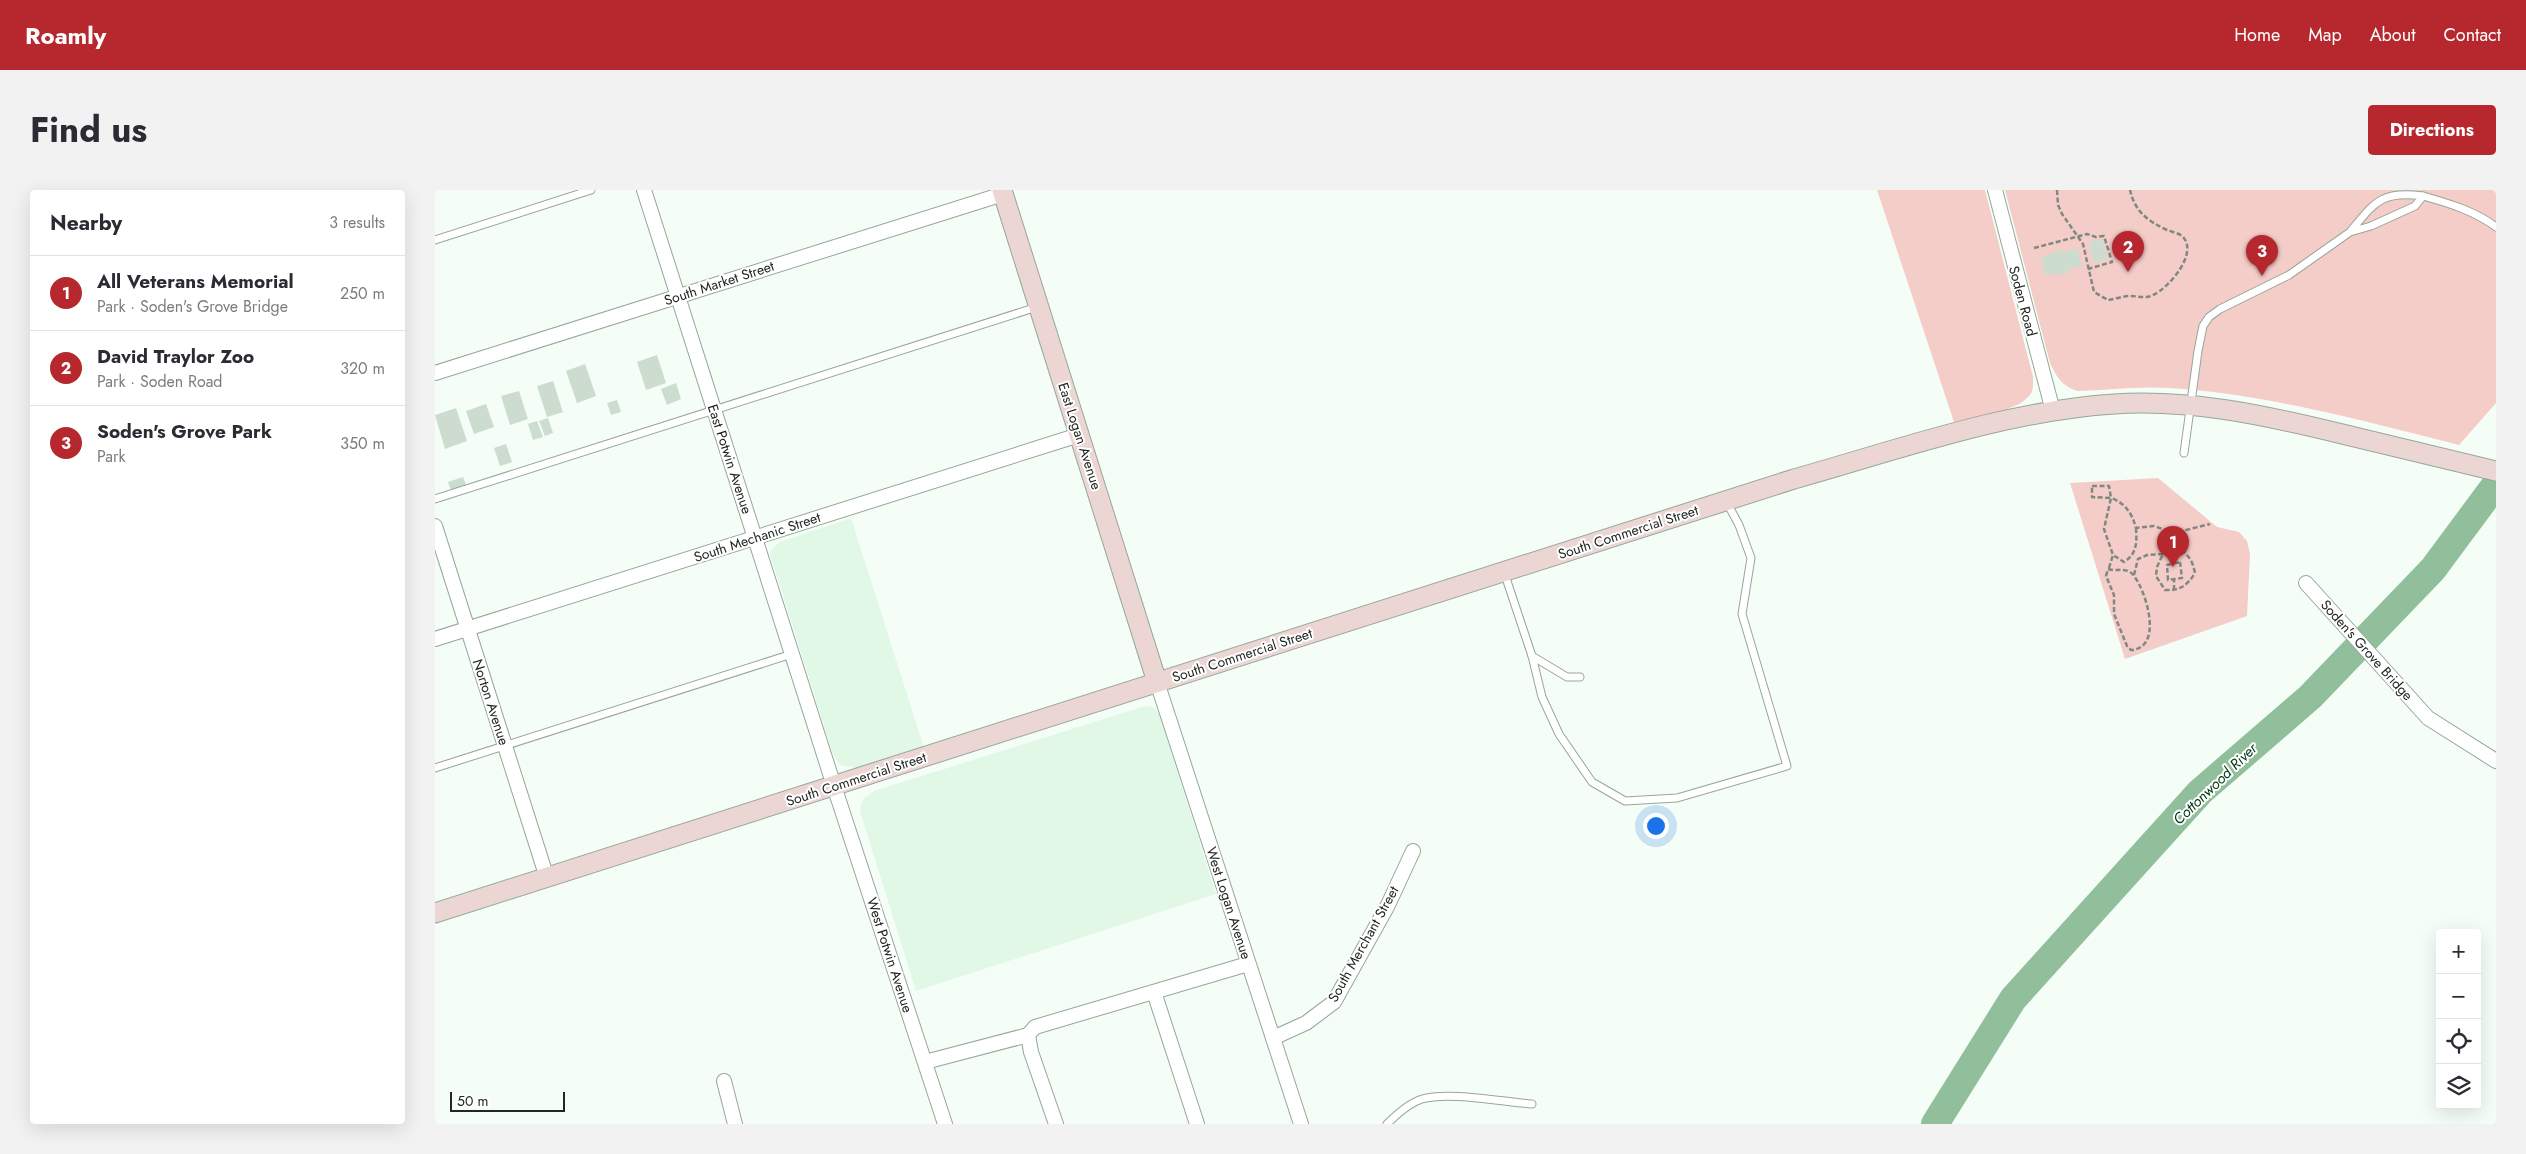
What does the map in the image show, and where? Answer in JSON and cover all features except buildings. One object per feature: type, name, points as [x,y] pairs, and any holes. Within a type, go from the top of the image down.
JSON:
[{"type":"main road","name":"East Logan Avenue","points":[[1002,192],[1157,682]]},
{"type":"main road","name":"South Commercial Street","points":[[435,913],[1794,479],[2009,419],[2053,411],[2115,404],[2191,405],[2253,413],[2496,471]]},
{"type":"street","name":"East Potwin Avenue","points":[[643,190],[834,786]]},
{"type":"street","name":"Soden Road","points":[[1995,190],[2053,411]]},
{"type":"street","name":"South Market Street","points":[[435,373],[1002,192]]},
{"type":"street","name":"South Mechanic Street","points":[[435,639],[1079,435]]},
{"type":"street","name":"Norton Avenue","points":[[435,526],[547,878]]},
{"type":"street","name":"Soden's Grove Bridge","points":[[2306,583],[2428,718],[2496,761]]},
{"type":"street","name":"West Logan Avenue","points":[[1157,682],[1301,1124]]},
{"type":"street","name":"West Potwin Avenue","points":[[834,786],[945,1124]]},
{"type":"street","name":"South Merchant Street","points":[[1273,1038],[1306,1023],[1334,1002],[1388,905],[1413,851]]},
{"type":"street","points":[[925,1062],[1029,1034],[1035,1027],[1249,964]]},
{"type":"street","points":[[1154,992],[1197,1124]]},
{"type":"street","points":[[1029,1034],[1031,1052],[1056,1124]]},
{"type":"street","points":[[723,1081],[735,1124]]},
{"type":"lane","points":[[435,240],[591,190]]},
{"type":"lane","points":[[2184,453],[2203,326],[2209,317],[2220,309],[2289,275],[2350,232],[2373,202],[2383,195],[2395,191],[2407,191],[2423,196],[2484,218],[2496,227]]},
{"type":"lane","points":[[2350,232],[2371,226],[2415,206],[2423,196]]},
{"type":"lane","points":[[435,499],[1039,306]]},
{"type":"lane","points":[[1504,572],[1532,656],[1541,697],[1559,734],[1592,782],[1625,801],[1677,798],[1787,766],[1742,614],[1751,558],[1739,525],[1726,501]]},
{"type":"lane","points":[[435,768],[792,654]]},
{"type":"lane","points":[[1532,656],[1567,677],[1580,677]]},
{"type":"lane","points":[[1387,1124],[1399,1112],[1421,1099],[1440,1096],[1532,1104]]},
{"type":"path","points":[[2057,190],[2057,205],[2083,244],[2093,292],[2108,300],[2129,296],[2144,297],[2154,295],[2183,266],[2186,253],[2185,241],[2181,236],[2152,223],[2141,214],[2130,190]]},
{"type":"path","points":[[2034,248],[2087,234],[2096,237],[2105,236],[2112,262],[2088,269]]},
{"type":"path","points":[[2121,569],[2124,562],[2131,557],[2137,544],[2133,516],[2121,501],[2111,498],[2092,497],[2092,486],[2109,486],[2111,498],[2104,529],[2113,555],[2124,562]]},
{"type":"path","points":[[2136,528],[2154,526],[2174,533],[2210,524]]},
{"type":"path","points":[[2173,563],[2174,533]]},
{"type":"path","points":[[2134,575],[2138,559],[2147,555],[2181,550],[2187,554],[2195,573],[2185,586],[2174,590],[2165,590],[2159,584],[2156,576],[2157,567],[2163,554]]},
{"type":"path","points":[[2108,569],[2125,569],[2134,575],[2141,588],[2148,608],[2150,626],[2146,642],[2137,650],[2131,650],[2127,646],[2114,614],[2114,595],[2106,576],[2108,569],[2113,555]]},
{"type":"path","points":[[2180,562],[2183,578],[2175,580],[2168,580],[2167,564],[2180,562]]},
{"type":"path","points":[[2174,590],[2175,580]]},
{"type":"shaded area","points":[[1877,190],[1985,190],[2033,377],[2032,392],[2023,402],[2005,410],[1954,422]]},
{"type":"shaded area","points":[[2005,190],[2496,190],[2496,403],[2459,445],[2315,410],[2242,396],[2169,388],[2078,391],[2072,389],[2060,380],[2050,363]]},
{"type":"shaded area","points":[[2158,478],[2217,527],[2239,532],[2247,541],[2250,554],[2247,616],[2125,659],[2070,483]]},
{"type":"shaded area","points":[[851,518],[924,748],[856,768],[840,765],[833,754],[770,554],[779,542]]},
{"type":"shaded area","points":[[1145,706],[1153,707],[1159,713],[1216,894],[916,991],[860,811],[863,799],[874,791]]},
{"type":"waterway","name":"Cottonwood River","points":[[1935,1124],[2013,999],[2200,792],[2310,697],[2433,569],[2496,484]]},
{"type":"place","name":"David Traylor Zoo","points":[[2128,272]]},
{"type":"place","name":"Soden's Grove Park","points":[[2262,276]]},
{"type":"place","name":"All Veterans Memorial","points":[[2173,567]]}]
